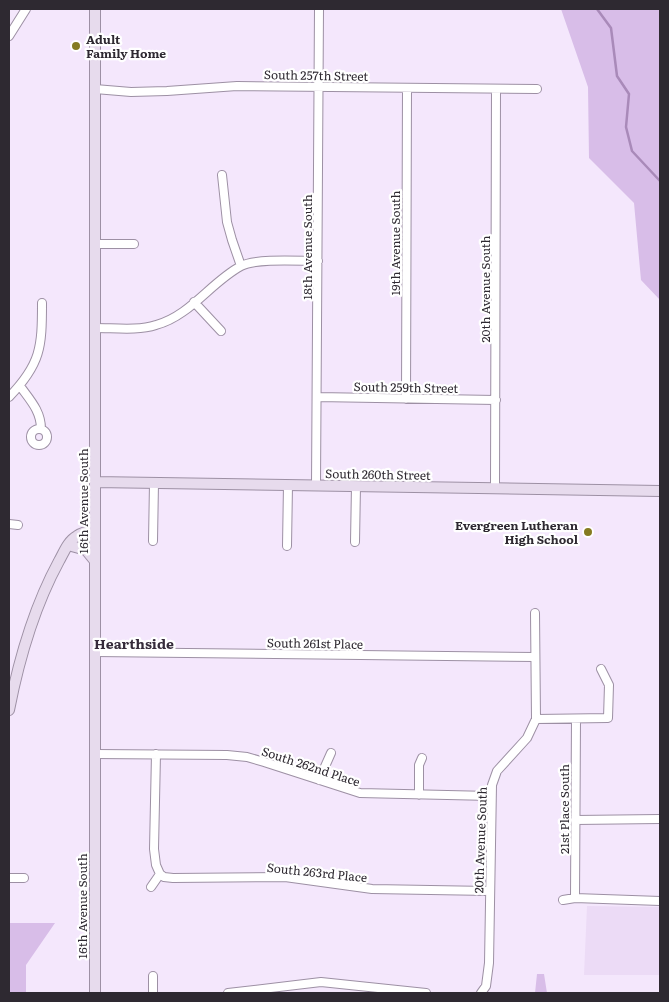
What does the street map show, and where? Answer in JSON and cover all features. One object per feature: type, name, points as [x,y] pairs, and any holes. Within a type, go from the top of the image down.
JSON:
[{"type":"main road","name":"16th Avenue South","points":[[95,9],[95,993]]},
{"type":"main road","name":"South 260th Street","points":[[95,482],[660,491]]},
{"type":"main road","points":[[9,707],[33,619],[53,572],[68,545],[78,535],[95,530]]},
{"type":"main road","points":[[68,545],[86,550],[95,561]]},
{"type":"street","points":[[9,36],[26,9]]},
{"type":"street","name":"18th Avenue South","points":[[316,486],[319,9]]},
{"type":"street","name":"South 257th Street","points":[[95,89],[131,92],[167,92],[237,86],[537,89]]},
{"type":"street","name":"19th Avenue South","points":[[406,399],[407,88]]},
{"type":"street","name":"20th Avenue South","points":[[496,89],[496,488]]},
{"type":"street","points":[[222,175],[227,222],[242,266]]},
{"type":"street","points":[[95,244],[134,244]]},
{"type":"street","points":[[95,328],[140,328],[156,325],[172,318],[242,266],[265,262],[318,261]]},
{"type":"street","points":[[194,302],[221,331]]},
{"type":"street","points":[[9,397],[32,370],[38,354],[42,338],[42,303]]},
{"type":"street","points":[[20,386],[36,408],[40,418],[40,429]]},
{"type":"street","name":"South 259th Street","points":[[317,398],[496,400]]},
{"type":"street","points":[[153,541],[154,483]]},
{"type":"street","points":[[287,546],[288,485]]},
{"type":"street","points":[[356,486],[356,542]]},
{"type":"street","points":[[9,524],[18,524]]},
{"type":"street","name":"20th Avenue South","points":[[482,992],[489,963],[491,796],[493,779],[497,771],[527,738],[536,719],[535,613]]},
{"type":"street","name":"South 261st Place","points":[[95,652],[535,657]]},
{"type":"street","points":[[536,719],[608,718],[608,685],[601,669]]},
{"type":"street","name":"21st Place South","points":[[575,898],[576,719]]},
{"type":"street","points":[[319,780],[332,753]]},
{"type":"street","name":"South 262nd Place","points":[[95,754],[227,755],[247,757],[360,793],[491,796]]},
{"type":"street","points":[[151,887],[160,874],[156,864],[154,849],[156,754]]},
{"type":"street","points":[[419,795],[419,765],[422,758]]},
{"type":"street","points":[[575,820],[660,818]]},
{"type":"street","name":"South 263rd Place","points":[[160,874],[164,877],[173,878],[285,878],[372,889],[489,891]]},
{"type":"street","points":[[9,878],[24,878]]},
{"type":"street","points":[[562,900],[575,898],[660,901]]},
{"type":"street","points":[[153,976],[153,993]]},
{"type":"street","points":[[228,993],[321,982],[426,993]]},
{"type":"shaded area","points":[[561,9],[660,9],[660,300],[641,280],[634,203],[589,158],[588,87]]},
{"type":"shaded area","points":[[587,906],[660,907],[660,975],[584,975]]},
{"type":"shaded area","points":[[9,923],[55,923],[26,965],[26,993],[9,993]]},
{"type":"shaded area","points":[[537,974],[544,974],[547,993],[535,993]]},
{"type":"waterway","points":[[597,9],[611,28],[617,76],[629,94],[626,127],[632,151],[660,181]]},
{"type":"place","name":"Adult Family Home","points":[[76,46]]},
{"type":"place","name":"Evergreen Lutheran High School","points":[[588,532]]},
{"type":"district","name":"Hearthside","points":[[134,643]]}]
